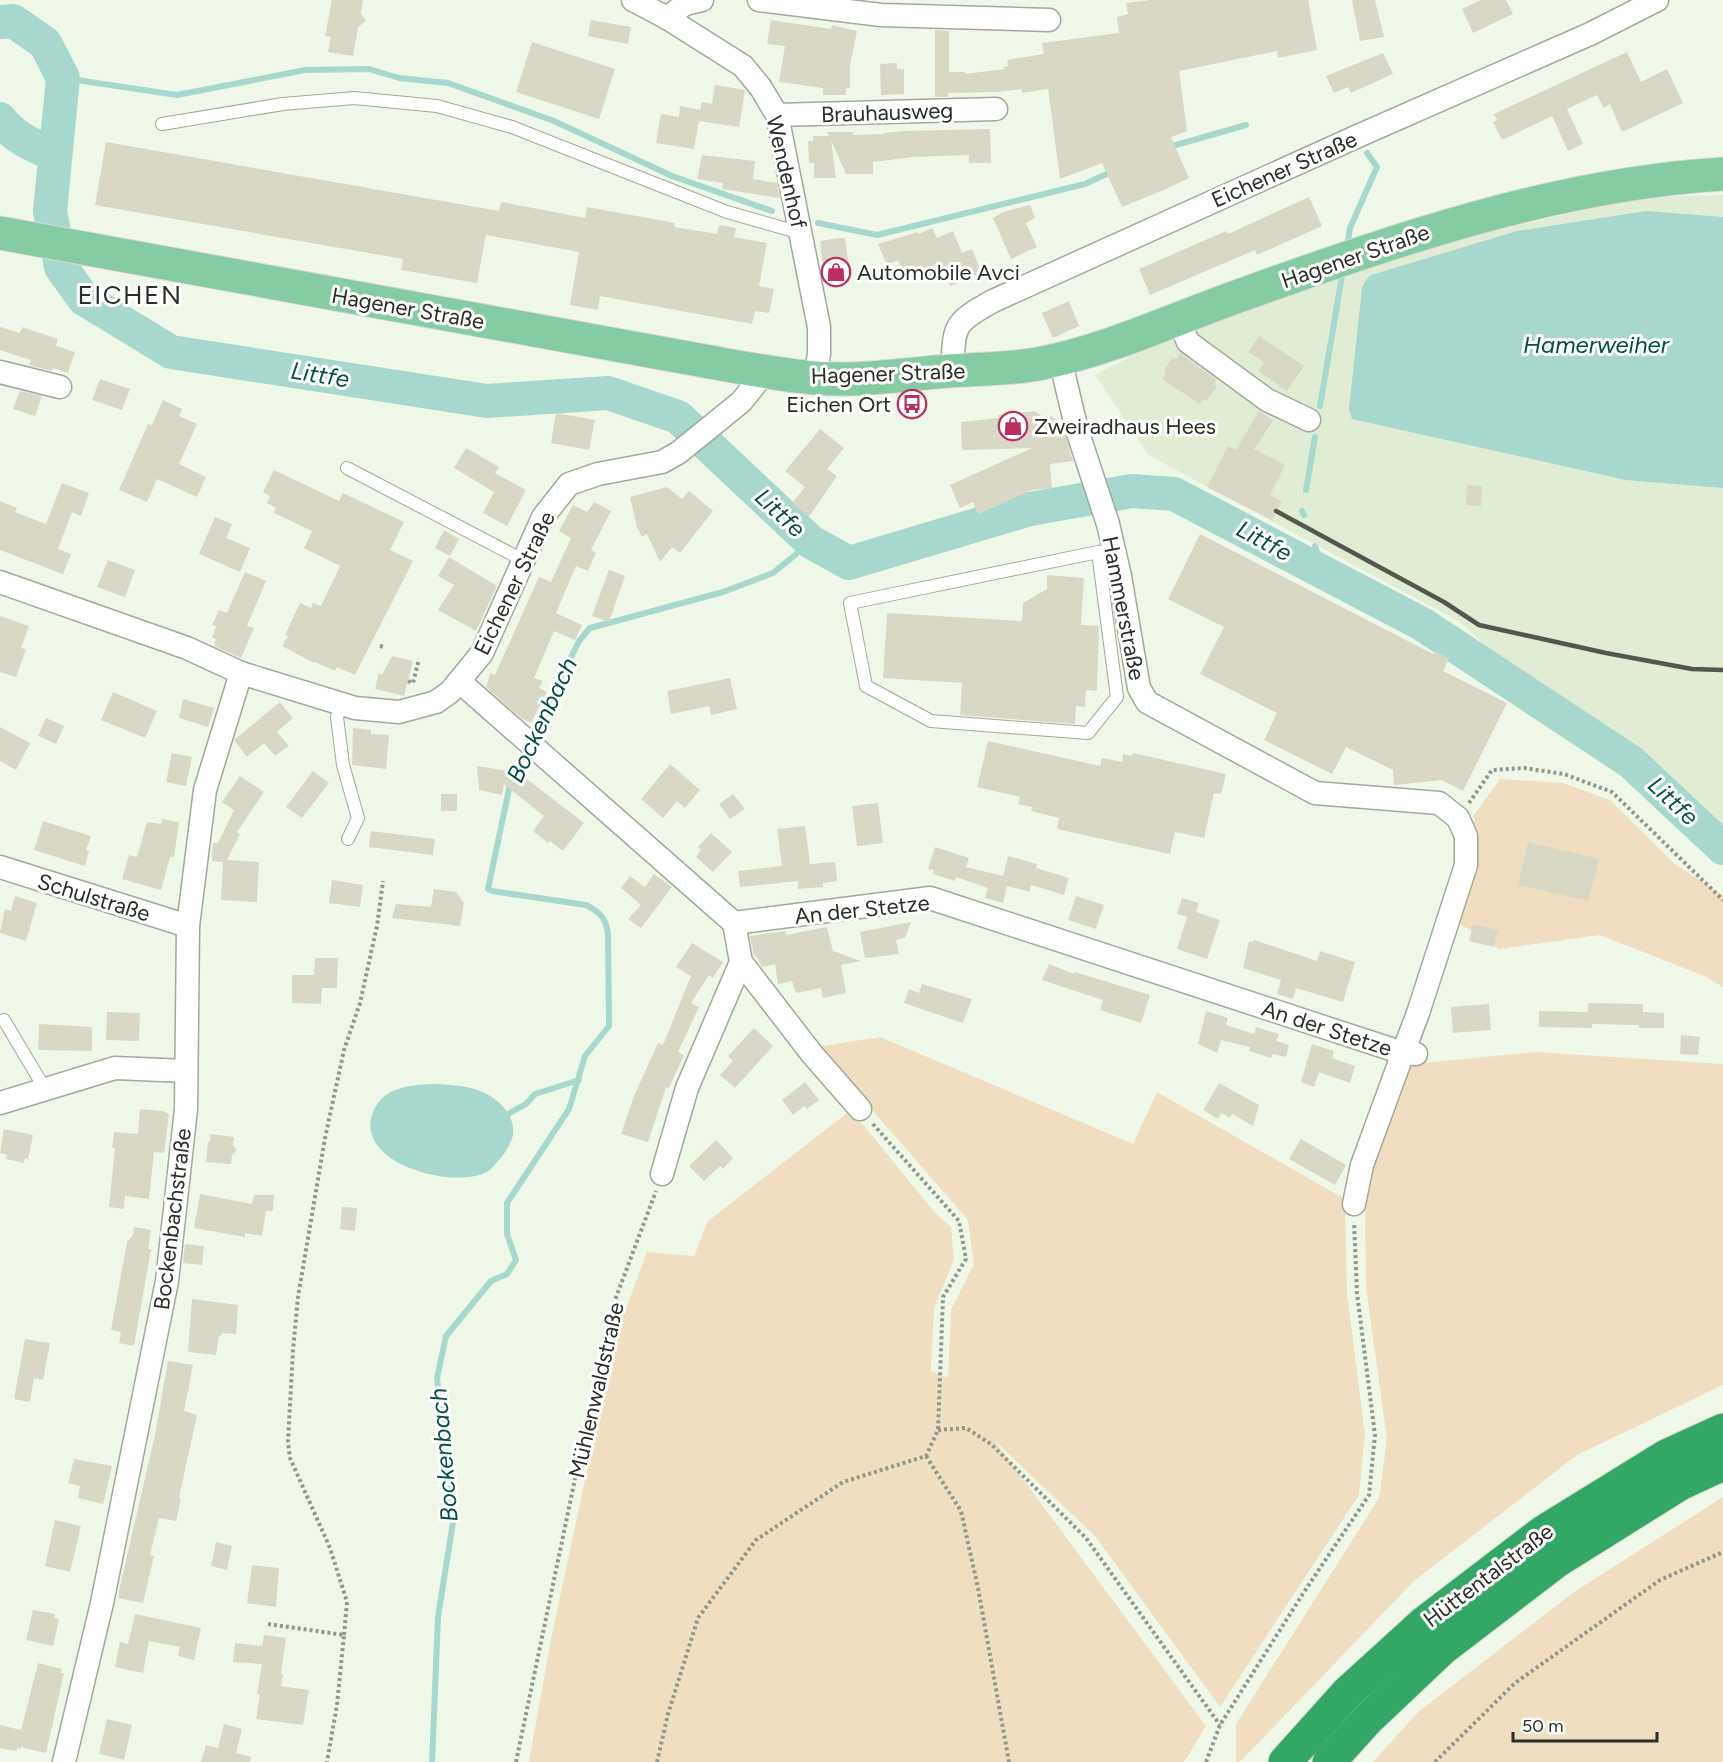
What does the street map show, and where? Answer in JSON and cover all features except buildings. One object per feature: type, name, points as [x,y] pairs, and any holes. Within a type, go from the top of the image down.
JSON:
[{"type":"highway","name":"Hüttentalstraße","points":[[1285,1762],[1347,1693],[1425,1622],[1544,1532],[1666,1456],[1723,1430]]},
{"type":"highway","name":"Hüttentalstraße","points":[[1329,1762],[1368,1719],[1442,1649],[1557,1561],[1680,1484],[1723,1464]]},
{"type":"main road","name":"Hagener Straße","points":[[9,235],[659,354],[815,378],[881,377],[1001,368],[1060,359],[1100,347],[1346,258],[1442,227],[1526,205],[1636,183],[1723,174]]},
{"type":"street","name":"Wendenhof","points":[[633,0],[667,18],[743,66],[761,88],[777,115],[819,327],[819,354],[815,378]]},
{"type":"street","points":[[667,18],[685,4],[702,0]]},
{"type":"street","points":[[759,0],[881,15],[1049,20]]},
{"type":"street","name":"Eichener Straße","points":[[952,371],[956,329],[960,322],[986,305],[1358,136],[1590,34],[1657,0]]},
{"type":"street","name":"Brauhausweg","points":[[777,115],[996,109]]},
{"type":"street","points":[[1178,318],[1188,342],[1267,400],[1309,420]]},
{"type":"street","name":"Hammerstraße","points":[[1060,359],[1077,430],[1108,524],[1106,551],[1139,688],[1146,702],[1315,793],[1439,803],[1458,818]]},
{"type":"street","name":"Eichener Straße","points":[[0,582],[187,648],[241,673],[355,708],[399,712],[436,702],[460,682],[482,653],[543,517],[569,484],[598,474],[662,462],[678,453],[741,402],[766,371]]},
{"type":"street","points":[[0,372],[60,387]]},
{"type":"street","name":"Bockenbachstraße","points":[[64,1762],[102,1603],[167,1281],[186,1109],[188,926],[205,790],[241,673]]},
{"type":"street","points":[[460,682],[734,922],[741,962],[812,1054],[860,1109]]},
{"type":"street","name":"An der Stetze","points":[[1354,1204],[1362,1165],[1410,1053],[1419,1013],[1466,865],[1467,836],[1458,818]]},
{"type":"street","name":"Schulstraße","points":[[0,867],[188,926]]},
{"type":"street","name":"An der Stetze","points":[[734,922],[930,898],[1410,1053]]},
{"type":"street","points":[[662,1174],[687,1088],[741,962]]},
{"type":"street","points":[[0,1103],[115,1068],[186,1071]]},
{"type":"lane","points":[[162,124],[283,104],[354,98],[437,106],[512,127],[727,212],[801,233]]},
{"type":"lane","points":[[347,468],[524,560]]},
{"type":"lane","points":[[1106,551],[1118,698],[1088,732],[931,721],[866,686],[850,603],[1106,551]]},
{"type":"lane","points":[[342,704],[337,717],[343,765],[358,818],[348,839]]},
{"type":"lane","points":[[4,1020],[45,1089]]},
{"type":"path","points":[[408,681],[413,683],[418,659]]},
{"type":"path","points":[[1458,818],[1492,770],[1524,768],[1564,774],[1612,792],[1723,900]]},
{"type":"path","points":[[327,1762],[337,1705],[347,1602],[330,1548],[290,1458],[288,1442],[293,1350],[298,1297],[325,1138],[344,1050],[360,1003],[377,926],[383,881]]},
{"type":"path","points":[[657,1762],[698,1618],[756,1540],[843,1482],[926,1456],[938,1430],[943,1297],[966,1259],[959,1221],[860,1109]]},
{"type":"path","name":"Mühlenwaldstraße","points":[[516,1762],[609,1316],[662,1174]]},
{"type":"path","points":[[1206,1762],[1220,1725],[1304,1592],[1370,1495],[1375,1435],[1357,1293],[1354,1204]]},
{"type":"path","points":[[938,1430],[966,1428],[991,1444],[1086,1538],[1220,1725]]},
{"type":"path","points":[[926,1456],[961,1511],[978,1588],[1009,1762]]},
{"type":"path","points":[[1434,1762],[1515,1683],[1660,1580],[1723,1552]]},
{"type":"path","points":[[268,1624],[344,1635]]},
{"type":"shaded area","points":[[1723,195],[1723,865],[1460,622],[1148,455],[1095,375],[1197,321],[1390,255],[1641,197]]},
{"type":"shaded area","points":[[1500,779],[1563,783],[1610,800],[1676,865],[1723,895],[1723,987],[1704,976],[1600,935],[1499,949],[1457,922],[1474,827],[1474,815]]},
{"type":"shaded area","points":[[880,1037],[1133,1144],[1157,1092],[1345,1199],[1347,1294],[1365,1434],[1359,1495],[1220,1707],[1095,1536],[994,1440],[1206,1726],[1184,1762],[529,1762],[551,1639],[615,1339],[647,1252],[694,1256],[708,1221],[851,1110],[937,1215],[951,1227],[954,1259],[934,1309],[931,1371],[948,1378],[951,1310],[974,1264],[968,1220],[817,1047]]},
{"type":"shaded area","points":[[1536,1052],[1723,1064],[1723,1385],[1577,1455],[1414,1581],[1240,1762],[1236,1762],[1236,1724],[1379,1498],[1387,1439],[1366,1288],[1365,1209],[1374,1161],[1411,1064]]},
{"type":"shaded area","points":[[1723,1497],[1723,1762],[1373,1762],[1418,1712],[1574,1592]]},
{"type":"water","name":"Hamerweiher","points":[[1646,211],[1723,217],[1723,488],[1626,480],[1352,419],[1349,409],[1362,288],[1371,275],[1517,231]]},
{"type":"water","points":[[435,1084],[463,1086],[480,1091],[499,1102],[508,1114],[512,1121],[512,1138],[502,1157],[487,1172],[471,1177],[430,1174],[409,1168],[391,1158],[377,1145],[371,1130],[373,1112],[378,1103],[391,1092],[407,1086]]},
{"type":"waterway","name":"Littfe","points":[[0,22],[13,21],[45,43],[63,78],[50,211],[61,267],[84,299],[171,352],[487,401],[608,393],[678,417],[811,542],[849,563],[1030,509],[1132,491],[1174,494],[1422,624],[1631,762],[1723,848]]},
{"type":"waterway","points":[[63,78],[177,95],[305,70],[369,69],[399,78],[448,83],[554,121],[672,176],[772,211]]},
{"type":"waterway","points":[[0,119],[18,136],[55,155]]},
{"type":"waterway","points":[[1169,147],[1246,125]]},
{"type":"waterway","points":[[1347,248],[1350,228],[1377,167],[1367,153]]},
{"type":"waterway","points":[[818,223],[877,235],[1085,184],[1113,171]]},
{"type":"waterway","points":[[1320,406],[1343,270]]},
{"type":"waterway","points":[[1306,490],[1315,437]]},
{"type":"waterway","points":[[1302,511],[1304,515]]},
{"type":"waterway","name":"Bockenbach","points":[[531,739],[579,641],[590,628],[723,592],[773,573],[811,542]]},
{"type":"waterway","points":[[1315,546],[1324,573]]},
{"type":"waterway","name":"Bockenbach","points":[[432,1762],[438,1617],[453,1522],[437,1378],[446,1336],[491,1281],[507,1274],[516,1260],[507,1234],[507,1203],[569,1109],[585,1056],[609,1026],[608,934],[601,916],[586,905],[488,889],[513,770],[527,748]]},
{"type":"waterway","points":[[508,1114],[526,1104],[535,1094],[579,1080]]},
{"type":"railway","points":[[1276,511],[1444,602],[1479,625],[1692,669],[1723,670]]},
{"type":"place","name":"Automobile Avci","points":[[836,272]]},
{"type":"place","name":"Eichen Ort","points":[[912,404]]},
{"type":"place","name":"Zweiradhaus Hees","points":[[1013,426]]},
{"type":"district","name":"EICHEN","points":[[130,295]]}]
